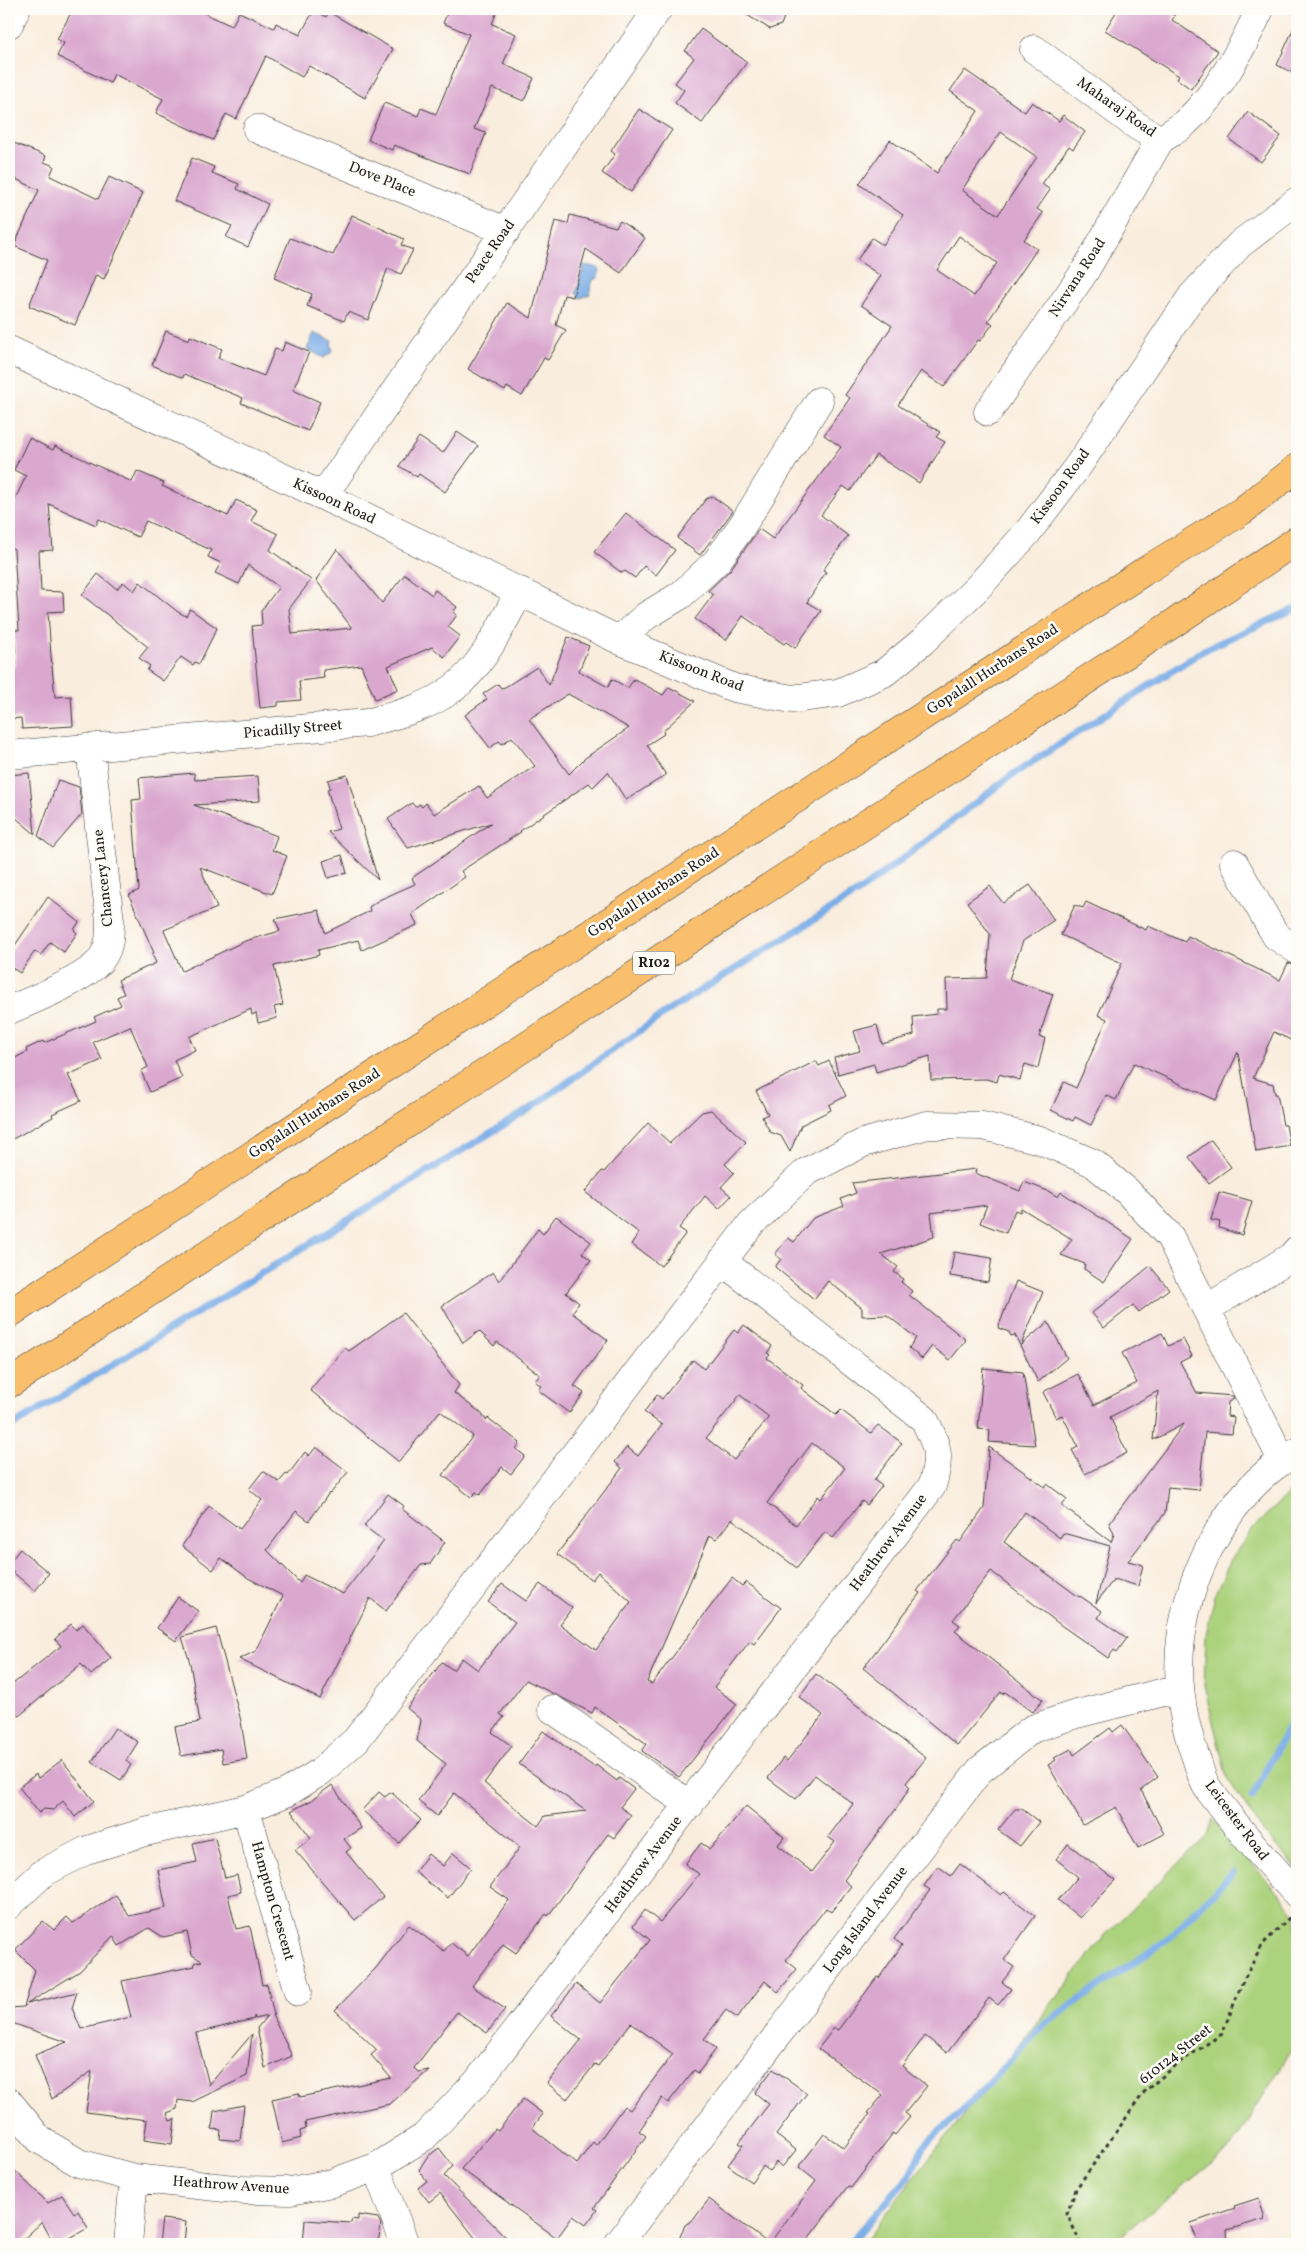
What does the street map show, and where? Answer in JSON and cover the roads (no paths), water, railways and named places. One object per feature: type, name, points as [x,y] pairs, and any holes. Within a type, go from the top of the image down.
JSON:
[{"type":"main road","points":[[1242,511],[1297,452]]},
{"type":"main road","name":"Gopalall Hurbans Road","points":[[9,1314],[1143,572],[1242,511],[1297,468]]},
{"type":"main road","name":"R102","points":[[9,1384],[1177,622],[1297,540]]},
{"type":"street","points":[[9,24],[16,9]]},
{"type":"street","name":"Peace Road","points":[[323,496],[658,9]]},
{"type":"street","name":"Maharaj Road","points":[[1034,49],[1134,124],[1160,140],[1185,123],[1211,96],[1251,29],[1260,9]]},
{"type":"street","name":"Dove Place","points":[[257,129],[506,230]]},
{"type":"street","name":"Nirvana Road","points":[[988,412],[1085,271],[1160,140]]},
{"type":"street","name":"Kissoon Road","points":[[9,350],[323,496],[619,640],[734,688],[792,699],[838,693],[884,673],[923,642],[1027,534],[1078,466],[1192,296],[1240,244],[1297,201]]},
{"type":"street","points":[[619,640],[646,616],[681,595],[717,562],[742,526],[819,401]]},
{"type":"street","name":"Picadilly Street","points":[[9,755],[366,723],[415,709],[453,689],[479,661],[520,591]]},
{"type":"street","name":"Chancery Lane","points":[[9,1010],[77,979],[102,959],[110,940],[110,921],[90,748]]},
{"type":"street","points":[[1234,863],[1276,936],[1297,950]]},
{"type":"street","points":[[9,1905],[43,1873],[87,1850],[145,1832],[246,1809],[288,1792],[320,1772],[356,1740],[751,1224],[806,1172],[863,1143],[927,1125],[983,1126],[1040,1140],[1093,1164],[1128,1191],[1170,1237],[1206,1309],[1290,1456]]},
{"type":"street","points":[[1206,1309],[1291,1256],[1297,1250]]},
{"type":"street","name":"Heathrow Avenue","points":[[9,2102],[40,2140],[79,2163],[134,2178],[243,2190],[290,2191],[332,2183],[376,2167],[424,2137],[477,2082],[932,1486],[939,1463],[935,1441],[924,1419],[722,1261]]},
{"type":"street","name":"Leicester Road","points":[[1290,1456],[1242,1498],[1215,1536],[1192,1588],[1181,1640],[1180,1688],[1186,1728],[1206,1786],[1251,1844],[1297,1894]]},
{"type":"street","name":"Long Island Avenue","points":[[618,2244],[980,1770],[1032,1729],[1073,1715],[1180,1688]]},
{"type":"street","points":[[552,1709],[684,1812]]},
{"type":"street","points":[[574,1740],[684,1812]]},
{"type":"street","name":"Hampton Crescent","points":[[246,1809],[298,1992]]},
{"type":"street","points":[[376,2167],[406,2244]]},
{"type":"street","points":[[128,2244],[134,2178]]},
{"type":"water","points":[[584,265],[596,267],[600,270],[597,279],[593,279],[589,295],[580,298],[576,293]]},
{"type":"water","points":[[314,333],[332,341],[333,351],[324,358],[307,349]]},
{"type":"waterway","points":[[9,1428],[528,1110],[671,1009],[860,891],[1012,775],[1204,650],[1297,608]]},
{"type":"waterway","points":[[1252,1797],[1293,1718]]},
{"type":"waterway","points":[[849,2244],[909,2177],[923,2147],[970,2103],[1043,2025],[1167,1940],[1233,1873]]}]
